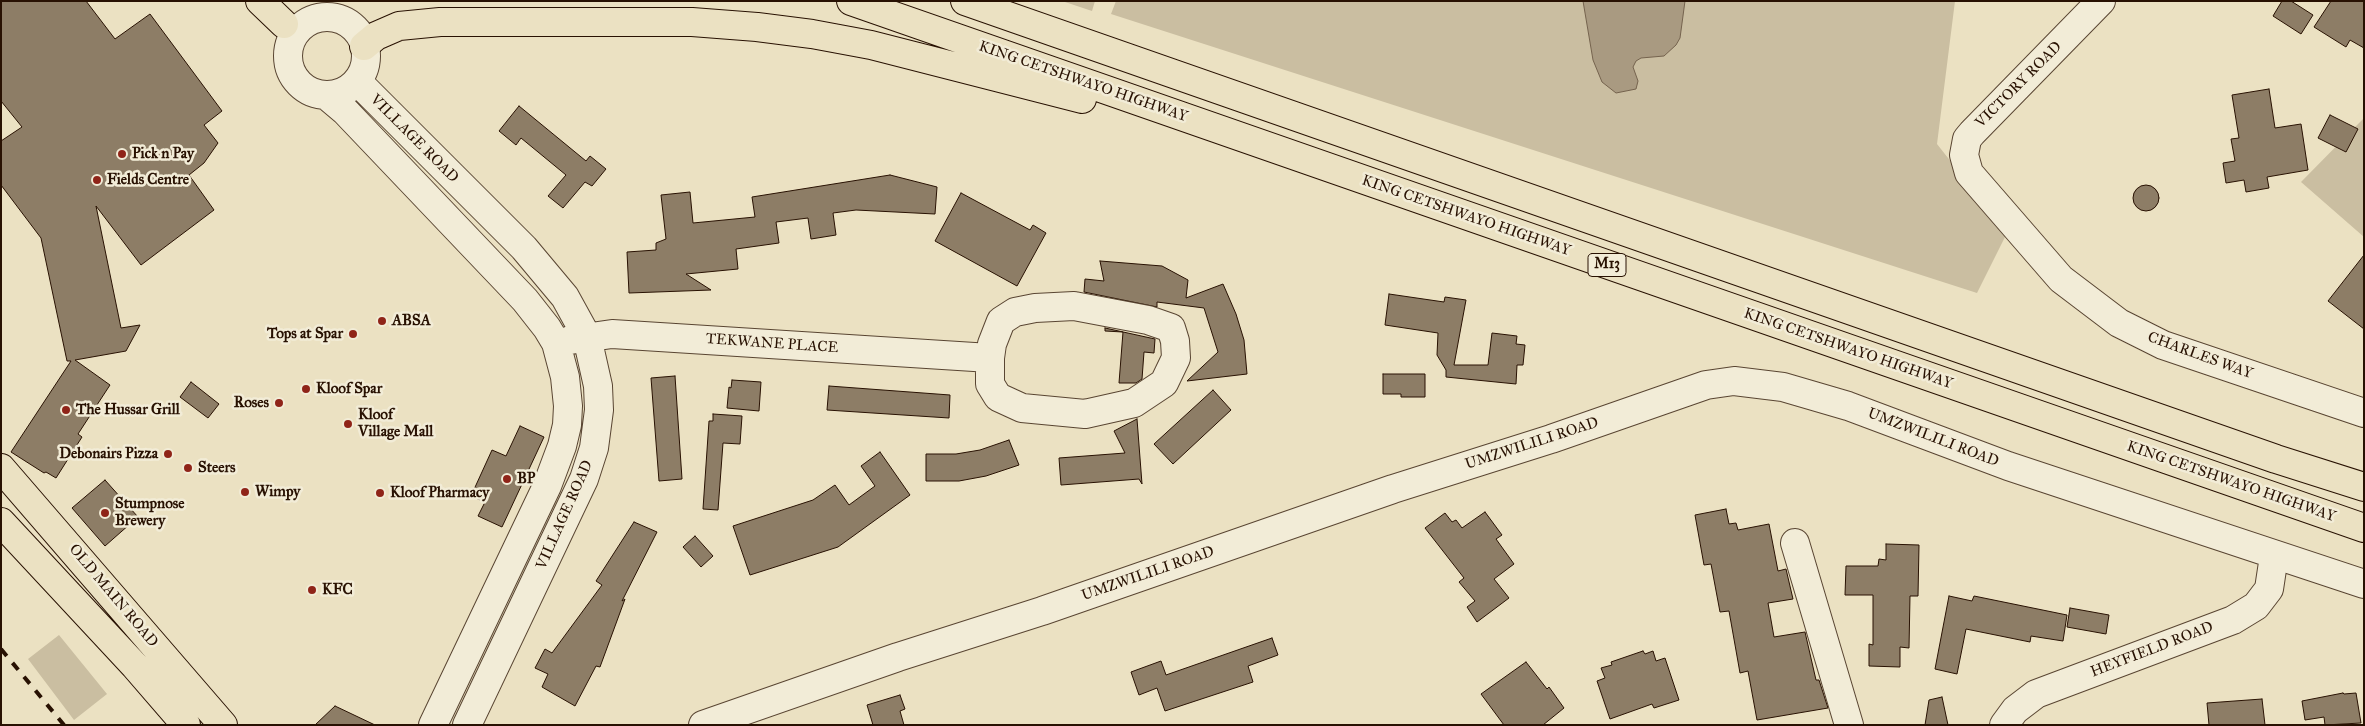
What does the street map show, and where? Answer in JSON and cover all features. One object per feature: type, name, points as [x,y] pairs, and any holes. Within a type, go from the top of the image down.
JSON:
[{"type":"main road","points":[[260,1],[284,21]]},
{"type":"main road","name":"KING CETSHWAYO HIGHWAY","points":[[851,1],[2364,528]]},
{"type":"main road","name":"M13","points":[[965,1],[2364,487]]},
{"type":"main road","points":[[364,46],[387,30],[421,23],[483,21],[682,22],[757,27],[812,34],[872,45],[1261,144]]},
{"type":"main road","name":"OLD MAIN ROAD","points":[[1,468],[223,725]]},
{"type":"main road","name":"OLD MAIN ROAD","points":[[1,522],[135,666],[186,725]]},
{"type":"street","points":[[309,1],[319,10],[353,29],[364,46],[365,58],[363,70],[357,80],[344,91],[326,95],[311,92],[302,87],[290,71],[289,48],[284,21],[307,23],[325,18],[335,19]]},
{"type":"street","name":"VICTORY ROAD","points":[[2052,269],[1970,173],[1964,160],[1965,146],[1972,132],[1990,112],[2030,75],[2101,1]]},
{"type":"street","name":"VILLAGE ROAD","points":[[357,80],[524,248],[565,297],[587,337],[598,386],[599,410],[594,448],[580,488],[467,725]]},
{"type":"street","name":"VILLAGE ROAD","points":[[326,95],[345,111],[525,300],[548,328],[556,343],[565,376],[568,406],[562,446],[541,500],[440,720]]},
{"type":"street","name":"CHARLES WAY","points":[[2052,269],[2070,287],[2119,323],[2163,345],[2364,413]]},
{"type":"street","points":[[1074,306],[1148,320],[1171,328],[1176,341],[1176,358],[1164,383],[1134,403],[1085,414],[1022,408],[998,397],[990,384],[990,358],[992,344],[1001,321],[1015,312],[1034,308],[1074,306]]},
{"type":"street","name":"TEKWANE PLACE","points":[[556,343],[612,334],[990,358]]},
{"type":"street","name":"UMZWILILI ROAD","points":[[703,725],[898,657],[1042,611],[1393,489],[1551,439],[1706,385],[1722,382],[1756,382],[1782,387],[1848,406],[2008,466],[2274,556],[2364,584]]},
{"type":"street","points":[[1795,543],[1848,725]]},
{"type":"street","name":"HEYFIELD ROAD","points":[[2004,725],[2014,710],[2036,694],[2233,620],[2256,606],[2269,589],[2274,556]]},
{"type":"shaded area","points":[[1062,1],[1095,1],[1092,11]]},
{"type":"shaded area","points":[[1116,1],[1955,1],[1937,144],[2007,233],[1977,293],[1111,14]]},
{"type":"shaded area","points":[[1583,1],[1685,1],[1680,38],[1676,45],[1664,56],[1641,58],[1636,61],[1633,67],[1638,81],[1636,89],[1616,93],[1602,82],[1593,60]]},
{"type":"shaded area","points":[[2364,118],[2364,237],[2301,182]]},
{"type":"shaded area","points":[[59,635],[107,694],[74,720],[28,659]]},
{"type":"building","name":"Fields Centre","points":[[1,1],[86,1],[115,39],[150,14],[222,111],[204,125],[218,143],[204,163],[189,175],[214,210],[141,265],[96,206],[121,328],[140,325],[126,351],[75,360],[110,385],[78,434],[82,437],[56,478],[46,472],[44,473],[11,452],[71,361],[67,361],[41,238],[1,185],[1,141],[22,127],[1,101]]},
{"type":"building","points":[[2282,1],[2291,1],[2313,15],[2301,34],[2273,16]]},
{"type":"building","points":[[2331,1],[2364,1],[2364,48],[2350,40],[2346,47],[2314,27]]},
{"type":"building","points":[[2269,89],[2275,128],[2301,124],[2308,170],[2267,177],[2269,188],[2246,192],[2244,180],[2226,183],[2223,163],[2235,161],[2231,139],[2239,138],[2232,95]]},
{"type":"building","points":[[519,106],[586,161],[590,156],[606,169],[592,186],[585,182],[563,208],[548,196],[566,175],[521,138],[516,145],[499,131]]},
{"type":"building","points":[[2330,115],[2358,129],[2346,152],[2318,138]]},
{"type":"building","points":[[890,175],[937,187],[935,214],[856,210],[833,213],[836,235],[811,239],[808,218],[776,222],[779,243],[736,249],[738,269],[686,274],[711,290],[629,293],[627,252],[656,250],[656,243],[666,239],[661,195],[690,192],[693,223],[755,217],[752,197]]},
{"type":"building","points":[[2146,185],[2155,189],[2159,198],[2155,207],[2146,211],[2137,207],[2133,198],[2137,189]]},
{"type":"building","points":[[961,193],[1030,230],[1033,225],[1046,233],[1017,286],[935,241]]},
{"type":"building","points":[[2364,255],[2364,329],[2328,301]]},
{"type":"building","points":[[1100,261],[1162,266],[1188,280],[1186,298],[1223,284],[1236,314],[1244,340],[1247,374],[1187,381],[1218,352],[1204,308],[1157,302],[1157,307],[1084,292],[1085,279],[1104,281]]},
{"type":"building","points":[[1389,294],[1444,302],[1445,297],[1466,300],[1454,365],[1488,365],[1492,333],[1517,336],[1516,344],[1525,345],[1523,365],[1517,365],[1516,384],[1446,377],[1446,370],[1437,355],[1438,333],[1385,325]]},
{"type":"building","points":[[1105,328],[1155,339],[1154,353],[1144,352],[1142,379],[1136,383],[1119,383],[1123,332],[1105,331]]},
{"type":"building","points":[[1383,374],[1425,374],[1425,397],[1401,397],[1401,394],[1383,394]]},
{"type":"building","points":[[675,376],[682,479],[659,481],[651,378]]},
{"type":"building","points":[[732,380],[761,382],[759,411],[727,408],[729,387],[731,388]]},
{"type":"building","points":[[191,382],[219,404],[208,418],[180,397]]},
{"type":"building","points":[[829,386],[950,395],[949,418],[827,410]]},
{"type":"building","points":[[1213,390],[1231,410],[1173,464],[1154,444]]},
{"type":"building","points":[[713,414],[742,416],[740,444],[723,443],[718,510],[703,509],[709,421],[713,421]]},
{"type":"building","points":[[1137,419],[1142,484],[1139,479],[1061,485],[1059,458],[1125,453],[1114,431]]},
{"type":"building","points":[[520,426],[544,437],[502,527],[478,516],[485,502],[471,496],[492,450],[506,456]]},
{"type":"building","points":[[1009,440],[1019,465],[986,476],[959,481],[926,481],[926,454],[956,454],[980,450]]},
{"type":"building","points":[[880,452],[910,495],[838,547],[750,575],[733,526],[813,500],[835,485],[849,505],[875,486],[861,466]]},
{"type":"building","name":"Stumpnose Brewery","points":[[105,480],[138,517],[105,546],[72,508]]},
{"type":"building","points":[[1726,509],[1729,524],[1736,523],[1738,530],[1769,524],[1778,571],[1786,569],[1793,599],[1768,603],[1774,637],[1805,632],[1816,680],[1819,680],[1828,708],[1757,720],[1748,671],[1740,673],[1729,611],[1720,612],[1711,564],[1704,565],[1695,515]]},
{"type":"building","points":[[1485,512],[1502,535],[1496,539],[1514,564],[1494,579],[1509,598],[1477,622],[1467,607],[1475,601],[1459,582],[1464,578],[1425,528],[1445,513],[1452,522],[1456,520],[1462,528]]},
{"type":"building","points":[[634,522],[657,532],[622,601],[625,599],[600,667],[596,666],[575,706],[542,687],[548,674],[535,668],[545,649],[552,653],[602,585],[596,581]]},
{"type":"building","points":[[695,536],[713,556],[701,567],[683,547]]},
{"type":"building","points":[[1886,544],[1919,545],[1918,596],[1910,596],[1909,648],[1900,647],[1900,667],[1869,666],[1869,644],[1873,645],[1873,595],[1845,595],[1846,566],[1878,566],[1879,559],[1886,560]]},
{"type":"building","points":[[1949,596],[1972,601],[1974,596],[2067,615],[2063,641],[2031,636],[2030,642],[1966,629],[1957,674],[1935,669]]},
{"type":"building","points":[[2070,608],[2109,615],[2106,634],[2067,627]]},
{"type":"building","points":[[1272,638],[1278,655],[1248,666],[1253,682],[1165,711],[1157,688],[1139,695],[1131,672],[1161,661],[1166,675]]},
{"type":"building","points":[[1643,651],[1645,654],[1653,651],[1656,661],[1665,658],[1679,700],[1654,708],[1652,704],[1610,719],[1597,681],[1605,678],[1601,668],[1612,665],[1611,662]]},
{"type":"building","points":[[1526,662],[1547,689],[1549,687],[1564,708],[1543,725],[1504,725],[1481,694]]},
{"type":"building","points":[[2343,693],[2356,693],[2361,723],[2325,725],[2324,717],[2305,720],[2302,701]]},
{"type":"building","points":[[900,695],[905,709],[900,711],[904,725],[873,725],[867,705]]},
{"type":"building","points":[[1942,697],[1948,725],[1925,725],[1929,700]]},
{"type":"building","points":[[2262,699],[2265,725],[2209,725],[2207,703]]},
{"type":"building","points":[[335,706],[375,725],[315,725]]},
{"type":"railway","points":[[1,649],[64,725]]},
{"type":"place","name":"Pick n Pay","points":[[122,154]]},
{"type":"place","name":"Fields Centre","points":[[97,180]]},
{"type":"place","name":"ABSA","points":[[382,321]]},
{"type":"place","name":"Tops at Spar","points":[[353,334]]},
{"type":"place","name":"Kloof Spar","points":[[306,389]]},
{"type":"place","name":"Roses","points":[[279,403]]},
{"type":"place","name":"The Hussar Grill","points":[[66,410]]},
{"type":"place","name":"Kloof Village Mall","points":[[348,424]]},
{"type":"place","name":"Debonairs Pizza","points":[[168,454]]},
{"type":"place","name":"Steers","points":[[188,468]]},
{"type":"place","name":"BP","points":[[507,479]]},
{"type":"place","name":"Wimpy","points":[[245,492]]},
{"type":"place","name":"Kloof Pharmacy","points":[[380,493]]},
{"type":"place","name":"Stumpnose Brewery","points":[[105,513]]},
{"type":"place","name":"KFC","points":[[312,590]]}]
